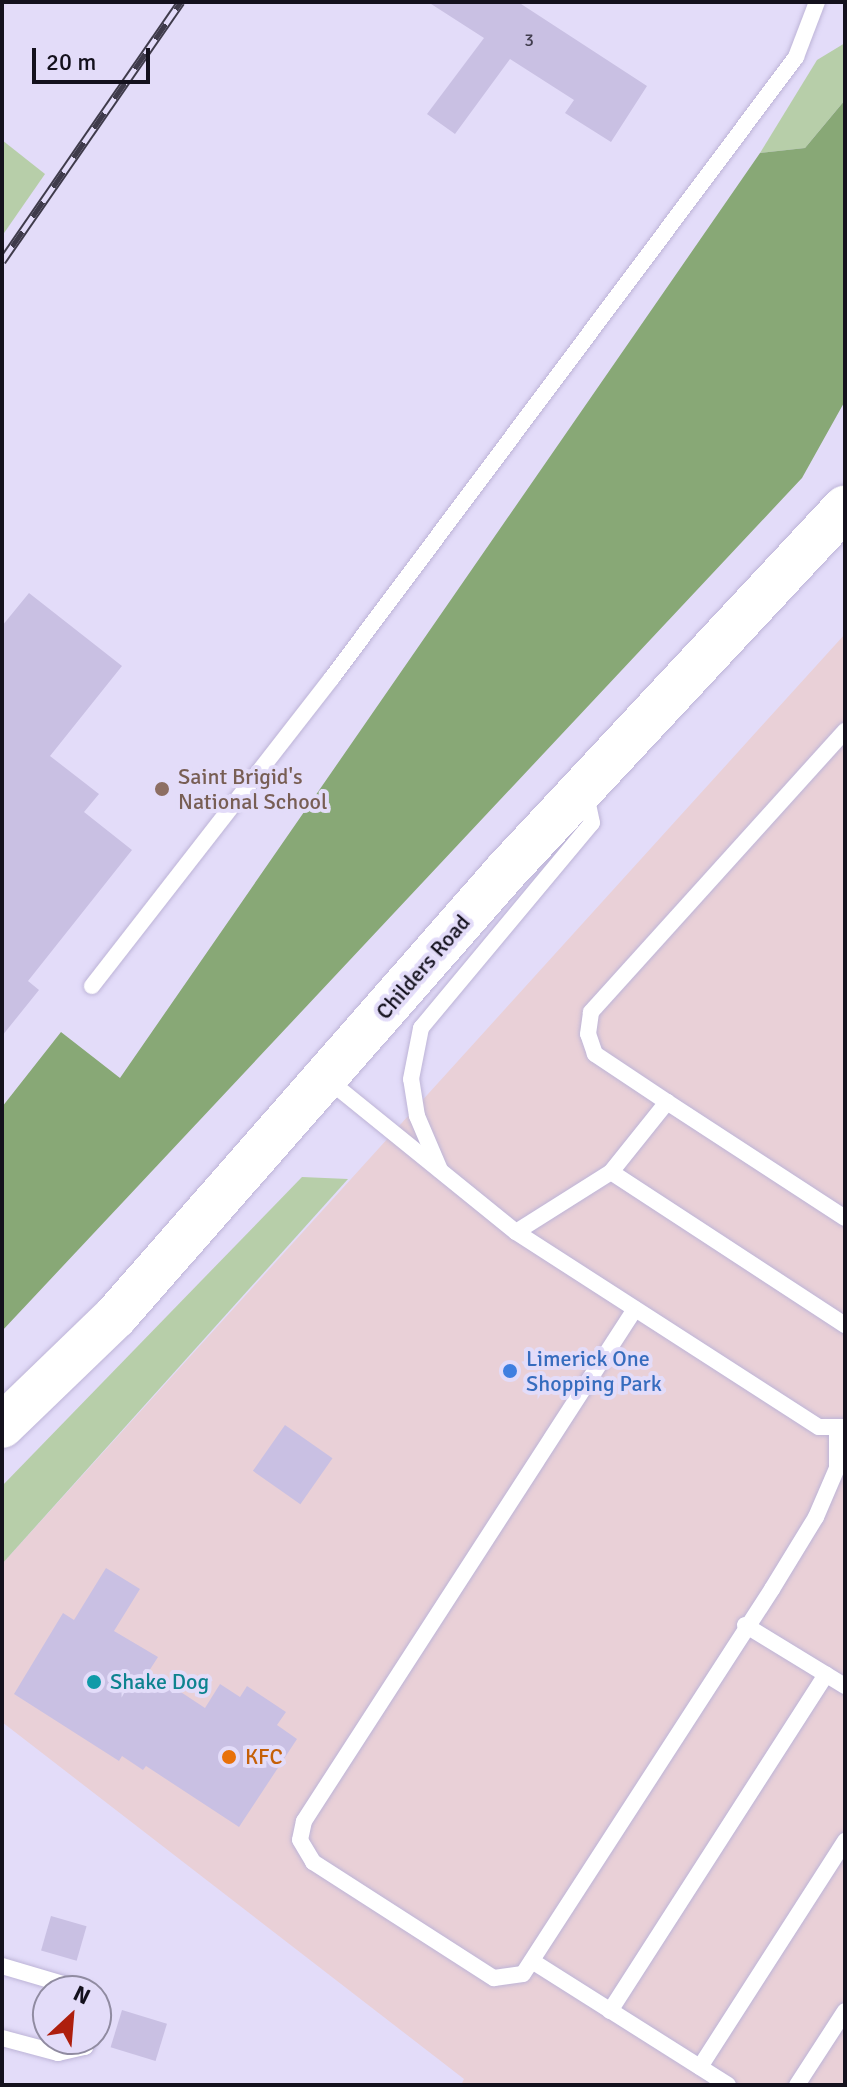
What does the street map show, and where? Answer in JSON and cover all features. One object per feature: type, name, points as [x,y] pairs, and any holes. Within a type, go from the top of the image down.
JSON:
[{"type":"main road","name":"Childers Road","points":[[2,1426],[115,1317],[583,786],[845,507]]},
{"type":"lane","points":[[92,986],[341,666],[786,70],[817,2]]},
{"type":"lane","points":[[845,731],[591,1012],[588,1034],[595,1054],[845,1218]]},
{"type":"lane","points":[[446,1179],[428,1148],[415,1103],[413,1053],[421,1028],[592,823],[583,786]]},
{"type":"lane","points":[[326,1079],[446,1179],[516,1232],[819,1427],[841,1428],[837,1468],[816,1517],[523,1974],[494,1978],[313,1862],[300,1840],[304,1821],[635,1309]]},
{"type":"lane","points":[[516,1232],[611,1172],[667,1102]]},
{"type":"lane","points":[[611,1172],[845,1325]]},
{"type":"lane","points":[[745,1625],[845,1686]]},
{"type":"lane","points":[[610,2011],[826,1674]]},
{"type":"lane","points":[[700,2067],[845,1841]]},
{"type":"lane","points":[[532,1961],[728,2085]]},
{"type":"lane","points":[[2,1966],[33,1975]]},
{"type":"lane","points":[[797,2085],[845,2011]]},
{"type":"lane","points":[[2,2038],[32,2046]]},
{"type":"shaded area","name":"Limerick One Shopping Park","points":[[845,634],[845,2085],[461,2085],[464,2079],[2,1722],[2,1564]]},
{"type":"green space","points":[[845,43],[845,100],[805,148],[760,153],[817,60]]},
{"type":"green space","points":[[845,100],[845,401],[802,478],[2,1331],[2,1107],[61,1032],[120,1078],[760,153],[805,148]]},
{"type":"green space","points":[[2,140],[45,174],[2,236]]},
{"type":"green space","points":[[302,1177],[348,1179],[2,1564],[2,1486]]},
{"type":"building","points":[[428,2],[518,2],[647,86],[611,142],[565,113],[574,100],[510,59],[455,134],[427,114],[484,38]]},
{"type":"building","points":[[29,593],[122,666],[50,756],[99,794],[84,812],[132,850],[28,981],[39,990],[2,1036],[2,626]]},
{"type":"building","points":[[285,1425],[333,1458],[300,1504],[253,1471]]},
{"type":"building","points":[[106,1568],[140,1589],[114,1631],[158,1657],[149,1671],[205,1708],[220,1684],[240,1697],[247,1686],[286,1712],[277,1725],[297,1739],[239,1827],[146,1766],[143,1770],[122,1756],[119,1761],[14,1694],[63,1613],[74,1620]]},
{"type":"building","points":[[51,1916],[87,1926],[77,1961],[41,1951]]},
{"type":"building","points":[[122,2010],[167,2024],[156,2061],[112,2048]]},
{"type":"railway","points":[[2,261],[181,2]]},
{"type":"place","name":"Saint Brigid's National School","points":[[162,789]]},
{"type":"place","name":"Limerick One Shopping Park","points":[[510,1371]]},
{"type":"place","name":"Shake Dog","points":[[94,1682]]},
{"type":"place","name":"KFC","points":[[229,1757]]}]
